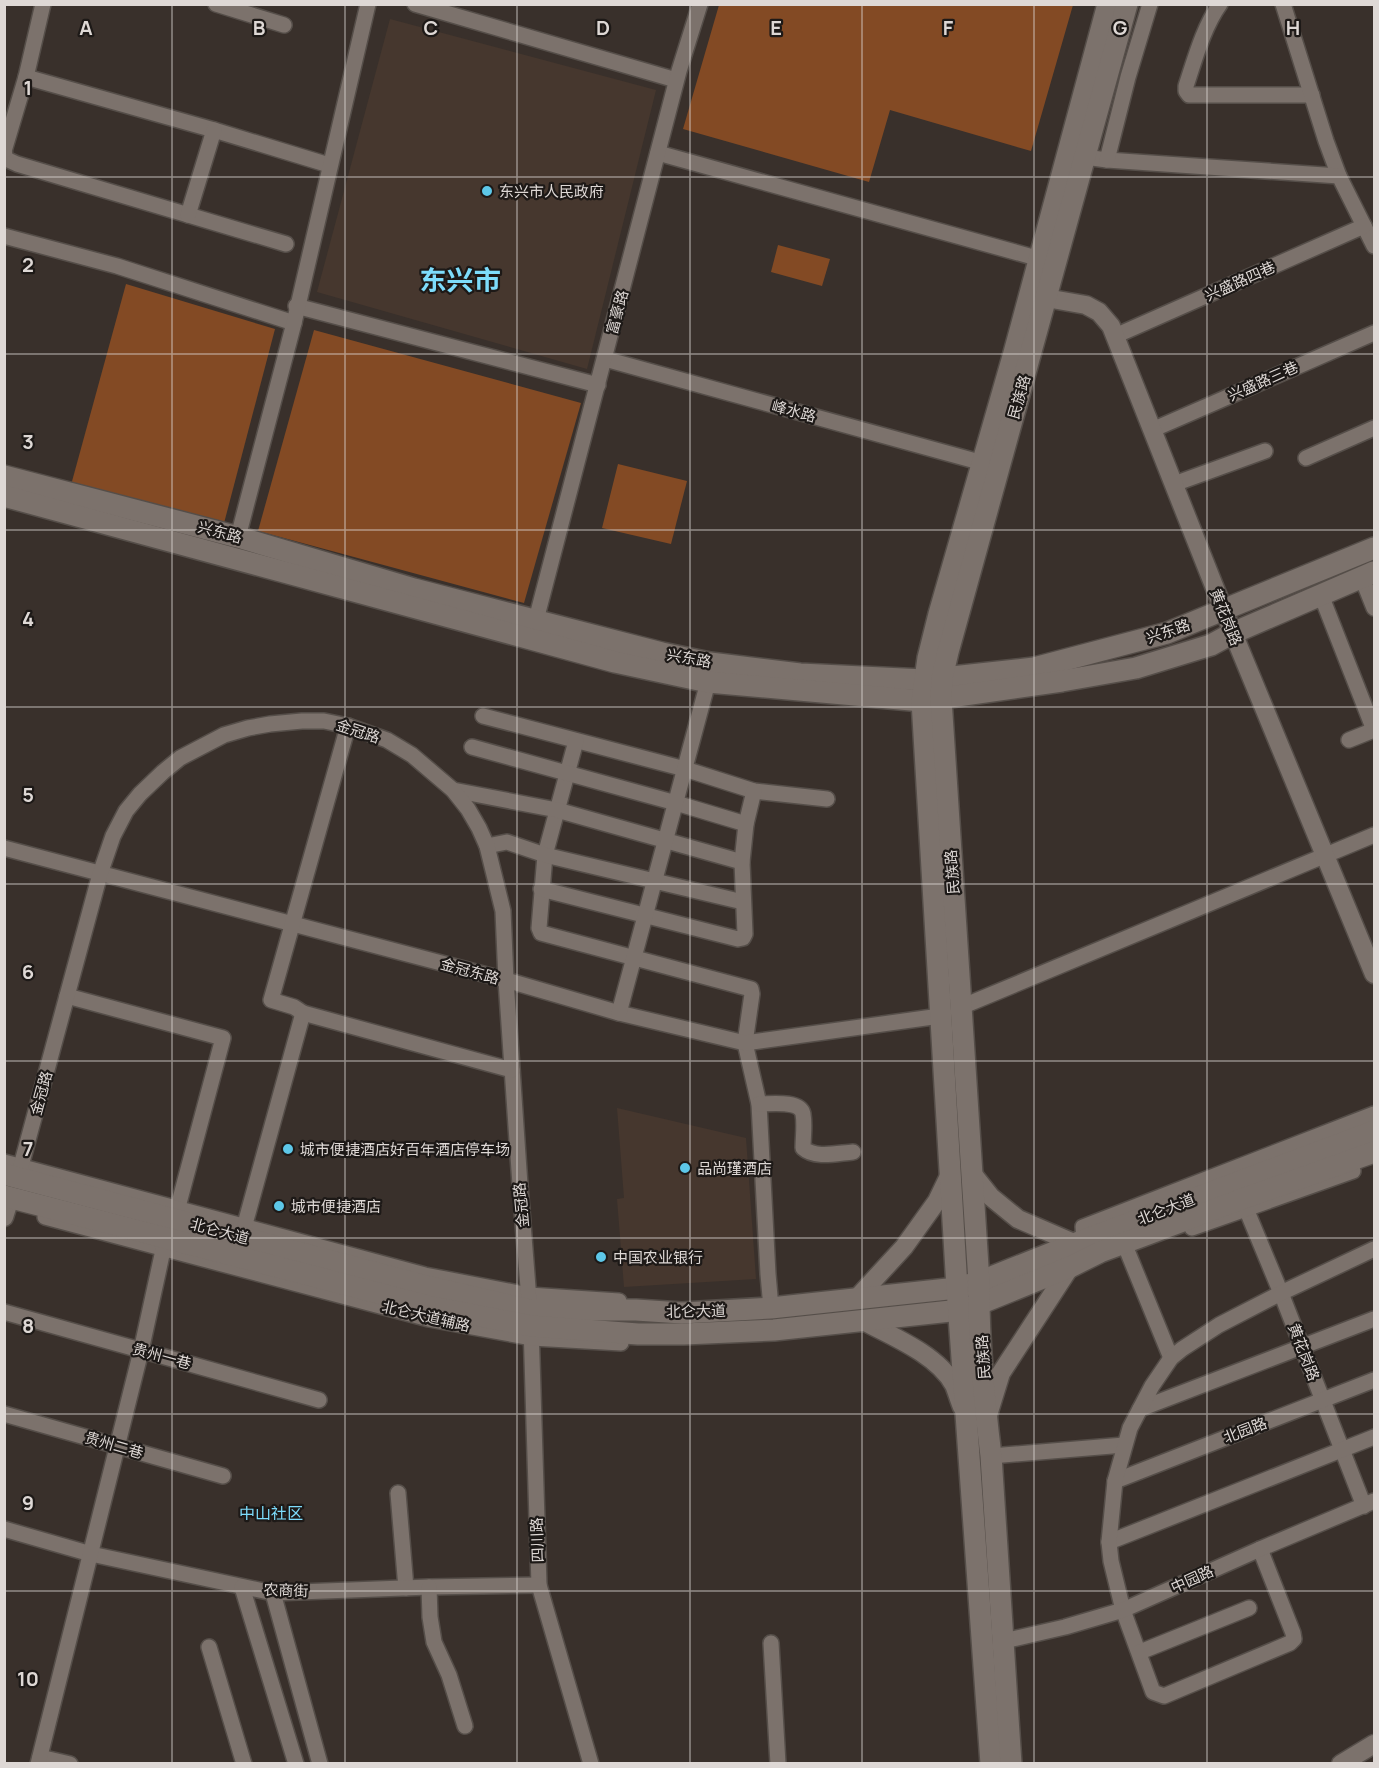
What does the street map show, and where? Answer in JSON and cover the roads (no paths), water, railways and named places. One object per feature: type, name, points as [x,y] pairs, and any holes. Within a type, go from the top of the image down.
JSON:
[{"type":"main road","name":"民族路","points":[[991,1764],[977,1420],[969,1307],[980,1282],[961,1172],[940,1016],[932,689],[939,614],[1040,259],[1108,4]]},
{"type":"main road","name":"民族路","points":[[969,1307],[957,1288],[961,1172],[961,1007],[932,689],[950,643],[1127,4]]},
{"type":"main road","name":"兴东路","points":[[4,476],[238,537],[414,589],[662,653],[710,663],[932,689],[1034,668],[1167,633],[1374,548]]},
{"type":"main road","name":"兴东路","points":[[4,496],[615,663],[708,682],[932,689],[1062,681],[1136,668],[1211,645],[1233,633],[1368,575]]},
{"type":"main road","name":"北仑大道","points":[[6,1205],[428,1306],[530,1317],[638,1334],[774,1330],[858,1322],[969,1307],[1079,1253],[1374,1131]]},
{"type":"main road","name":"北仑大道","points":[[12,1170],[243,1231],[530,1317],[636,1310],[682,1313],[771,1303],[957,1288],[1079,1253],[1126,1247],[1244,1204],[1374,1152]]},
{"type":"main road","name":"民族路","points":[[977,1420],[991,1456],[1011,1764]]},
{"type":"street","points":[[43,4],[26,77],[4,151],[6,159],[286,244]]},
{"type":"street","points":[[216,4],[284,25]]},
{"type":"street","points":[[238,537],[294,323],[296,306],[368,4]]},
{"type":"street","points":[[416,4],[676,81]]},
{"type":"street","name":"富豪路","points":[[537,620],[676,81],[700,4]]},
{"type":"street","points":[[1107,160],[1128,77],[1150,4]]},
{"type":"street","points":[[1220,4],[1210,20],[1186,86],[1186,91],[1190,95],[1312,95]]},
{"type":"street","points":[[1283,4],[1329,152],[1374,246]]},
{"type":"street","points":[[26,77],[329,165]]},
{"type":"street","points":[[188,215],[214,130]]},
{"type":"street","points":[[658,153],[1040,259]]},
{"type":"street","points":[[1085,157],[1339,176]]},
{"type":"street","name":"兴盛路四巷","points":[[1115,336],[1364,226]]},
{"type":"street","points":[[4,236],[117,266],[294,323]]},
{"type":"street","name":"黄花岗路","points":[[1046,298],[1086,305],[1099,312],[1111,326],[1224,611],[1374,974]]},
{"type":"street","points":[[296,306],[598,385]]},
{"type":"street","name":"兴盛路三巷","points":[[1152,430],[1374,333]]},
{"type":"street","name":"峰水路","points":[[604,359],[983,463]]},
{"type":"street","points":[[1306,458],[1374,428]]},
{"type":"street","points":[[1174,484],[1265,451]]},
{"type":"street","points":[[1368,575],[1374,608]]},
{"type":"street","points":[[1321,595],[1374,730],[1349,740]]},
{"type":"street","points":[[619,1013],[708,682]]},
{"type":"street","points":[[483,716],[685,769],[754,791],[827,799]]},
{"type":"street","name":"金冠路","points":[[12,1170],[67,996],[112,836],[126,811],[140,794],[180,758],[224,735],[248,728],[302,721],[324,721],[348,726],[374,734],[412,755],[453,790],[468,809],[487,846],[503,911],[530,1317]]},
{"type":"street","points":[[348,726],[271,1000],[294,1006],[303,1013],[512,1070]]},
{"type":"street","points":[[576,741],[545,855],[539,928],[541,933],[751,989],[745,1043],[759,1104],[771,1303]]},
{"type":"street","points":[[472,747],[746,824]]},
{"type":"street","points":[[453,790],[556,810],[742,862]]},
{"type":"street","points":[[541,889],[738,939],[742,938],[745,934],[742,862],[746,824],[754,791]]},
{"type":"street","points":[[961,1007],[1374,835]]},
{"type":"street","points":[[487,846],[507,842],[545,855],[743,902]]},
{"type":"street","name":"金冠东路","points":[[4,848],[506,980],[619,1013],[745,1043],[940,1016]]},
{"type":"street","points":[[67,996],[223,1038],[176,1214]]},
{"type":"street","points":[[243,1231],[303,1013]]},
{"type":"street","points":[[759,1104],[799,1107],[803,1112],[803,1148],[808,1152],[817,1154],[853,1152]]},
{"type":"street","points":[[977,1420],[1000,1373],[1079,1253],[1083,1227],[1374,1114]]},
{"type":"street","points":[[1244,1204],[1374,1163]]},
{"type":"street","points":[[853,1298],[904,1247],[937,1200],[961,1172],[1018,1219],[1079,1253]]},
{"type":"street","name":"黄花岗路","points":[[1244,1204],[1342,1450],[1369,1503]]},
{"type":"street","points":[[70,1764],[39,1760],[141,1350],[164,1244]]},
{"type":"street","points":[[1126,1247],[1171,1358]]},
{"type":"street","points":[[1260,1549],[1294,1640],[1164,1696],[1153,1692],[1123,1610],[1114,1577],[1110,1542],[1115,1481],[1130,1428],[1152,1386],[1171,1358],[1195,1340],[1281,1293],[1374,1249]]},
{"type":"street","name":"贵州一巷","points":[[4,1312],[320,1400]]},
{"type":"street","name":"四川路","points":[[530,1317],[539,1585],[591,1764]]},
{"type":"street","points":[[1140,1409],[1374,1319]]},
{"type":"street","points":[[858,1322],[907,1343],[939,1366],[977,1420]]},
{"type":"street","name":"北园路","points":[[1115,1481],[1374,1380]]},
{"type":"street","name":"贵州二巷","points":[[4,1414],[223,1476]]},
{"type":"street","points":[[1110,1542],[1374,1437]]},
{"type":"street","points":[[991,1456],[1124,1445]]},
{"type":"street","points":[[398,1493],[406,1588]]},
{"type":"street","name":"中园路","points":[[1004,1641],[1065,1627],[1123,1610],[1369,1503]]},
{"type":"street","name":"农商街","points":[[4,1529],[91,1554],[273,1593],[539,1585]]},
{"type":"street","points":[[242,1587],[296,1764]]},
{"type":"street","points":[[429,1587],[434,1642],[449,1675],[465,1726]]},
{"type":"street","points":[[273,1593],[320,1764]]},
{"type":"street","points":[[1140,1652],[1249,1608]]},
{"type":"street","points":[[771,1643],[778,1764]]},
{"type":"street","points":[[208,1647],[244,1764]]},
{"type":"street","points":[[1341,1764],[1374,1744]]},
{"type":"place","name":"东兴市人民政府","points":[[487,191]]},
{"type":"place","name":"城市便捷酒店好百年酒店停车场","points":[[288,1149]]},
{"type":"place","name":"品尚瑾酒店","points":[[685,1168]]},
{"type":"place","name":"城市便捷酒店","points":[[279,1206]]},
{"type":"place","name":"中国农业银行","points":[[601,1257]]},
{"type":"district","name":"东兴市","points":[[460,279]]},
{"type":"district","name":"中山社区","points":[[271,1513]]}]
